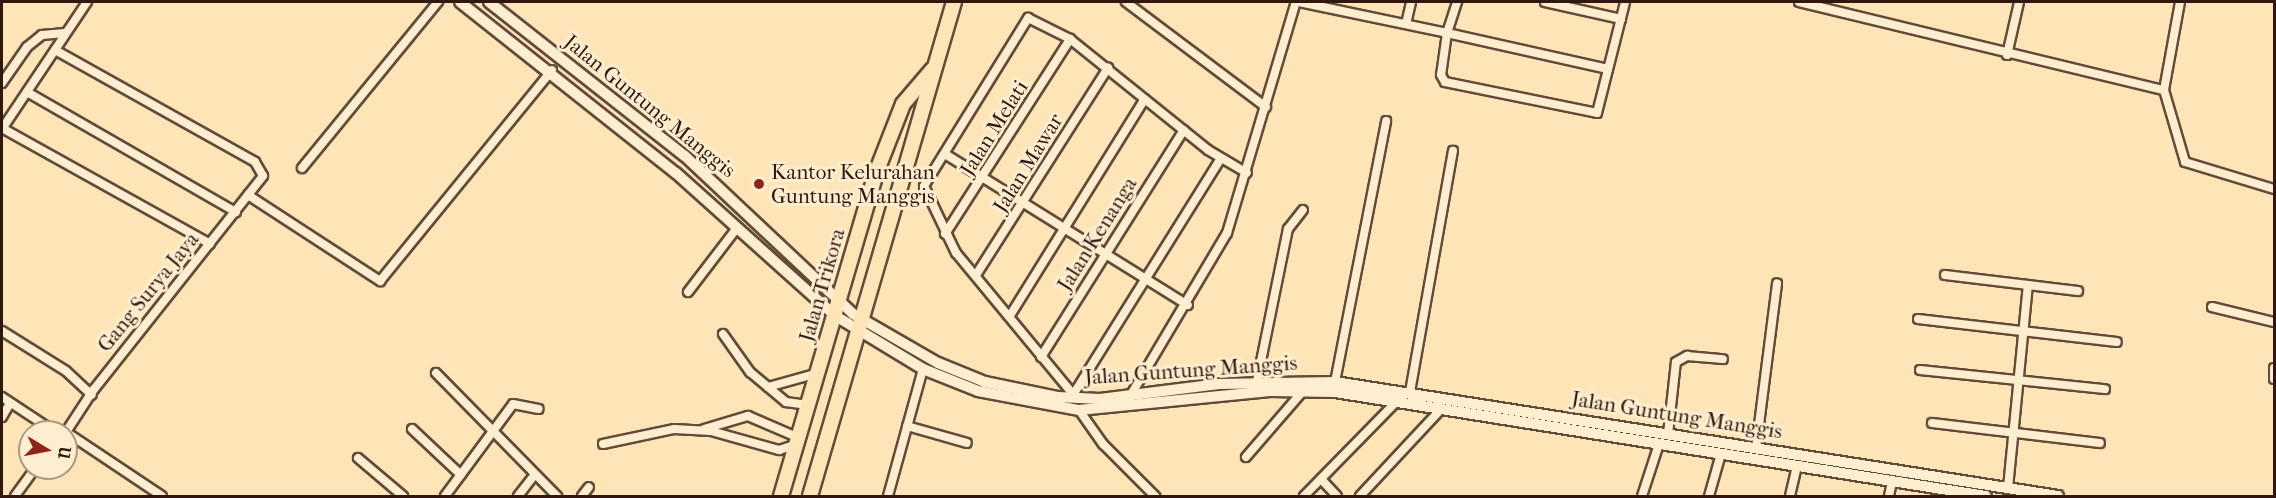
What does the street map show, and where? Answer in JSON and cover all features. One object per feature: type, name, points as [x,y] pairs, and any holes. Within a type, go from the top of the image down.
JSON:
[{"type":"main road","name":"Jalan Trikora","points":[[810,496],[954,2]]},
{"type":"main road","name":"Jalan Trikora","points":[[781,496],[838,309],[876,173],[903,104],[937,64]]},
{"type":"main road","points":[[903,104],[923,111]]},
{"type":"street","points":[[87,2],[2,129],[210,244]]},
{"type":"street","points":[[302,168],[438,2]]},
{"type":"street","name":"Jalan Guntung Manggis","points":[[460,2],[552,70],[737,228],[838,309],[862,317],[969,376],[1073,396],[1128,400],[1303,391],[1668,434],[1756,448],[1986,496]]},
{"type":"street","name":"Jalan Guntung Manggis","points":[[489,2],[685,156],[859,332],[923,369],[1001,398],[1080,410],[1128,400],[1257,381],[1335,382],[1410,392],[1659,444],[1892,482],[1911,479],[2008,488],[2058,496]]},
{"type":"street","points":[[1126,2],[1266,107]]},
{"type":"street","points":[[1128,400],[1188,305],[1227,233],[1298,2],[1608,69]]},
{"type":"street","points":[[1406,24],[1411,2]]},
{"type":"street","points":[[1457,2],[1447,33],[1441,75],[1445,82],[1594,114],[1599,111],[1625,2]]},
{"type":"street","points":[[1545,2],[1621,19]]},
{"type":"street","points":[[1799,2],[2007,55],[2164,90]]},
{"type":"street","points":[[2007,55],[2019,2]]},
{"type":"street","points":[[2181,2],[2164,90],[2185,162],[2274,189]]},
{"type":"street","points":[[1221,158],[1073,396],[1041,357],[1011,314],[976,275],[945,234],[924,183],[945,154],[1028,18],[1070,39],[1184,130],[1221,158],[1247,173]]},
{"type":"street","points":[[2,83],[27,47],[42,36],[65,33]]},
{"type":"street","name":"Jalan Melati","points":[[945,234],[986,177],[1070,39]]},
{"type":"street","name":"Gang Surya Jaya","points":[[55,50],[255,162],[263,177],[75,420]]},
{"type":"street","name":"Jalan Mawar","points":[[976,275],[1025,203],[1108,68]]},
{"type":"street","points":[[248,195],[380,281],[552,70]]},
{"type":"street","points":[[27,92],[236,212]]},
{"type":"street","points":[[1011,314],[1145,99]]},
{"type":"street","points":[[1335,382],[1386,121]]},
{"type":"street","name":"Jalan Kenanga","points":[[1041,357],[1184,130]]},
{"type":"street","points":[[1410,392],[1452,151]]},
{"type":"street","points":[[945,154],[1065,226],[1188,305]]},
{"type":"street","points":[[1257,381],[1288,229],[1303,210]]},
{"type":"street","points":[[688,292],[737,228]]},
{"type":"street","points":[[1946,275],[2078,291]]},
{"type":"street","points":[[1756,448],[1777,283]]},
{"type":"street","points":[[2008,488],[2028,285]]},
{"type":"street","points":[[2212,307],[2274,322]]},
{"type":"street","points":[[1918,319],[2117,342]]},
{"type":"street","points":[[2,330],[66,371],[92,396]]},
{"type":"street","points":[[723,334],[768,387],[786,402],[808,405]]},
{"type":"street","points":[[1668,434],[1676,362],[1687,356],[1723,359]]},
{"type":"street","points":[[2274,368],[2274,379]]},
{"type":"street","points":[[888,496],[923,369]]},
{"type":"street","points":[[1920,370],[2105,389]]},
{"type":"street","points":[[436,373],[533,477],[557,496]]},
{"type":"street","points":[[768,387],[818,374]]},
{"type":"street","points":[[1246,457],[1303,391]]},
{"type":"street","points":[[2,397],[36,420]]},
{"type":"street","points":[[1304,496],[1396,402]]},
{"type":"street","points":[[2,417],[10,403]]},
{"type":"street","points":[[445,496],[513,404],[539,410]]},
{"type":"street","points":[[1360,496],[1441,409]]},
{"type":"street","points":[[1080,410],[1103,444],[1155,496]]},
{"type":"street","points":[[701,430],[748,416],[798,441]]},
{"type":"street","points":[[1932,423],[2100,442]]},
{"type":"street","points":[[907,426],[967,443]]},
{"type":"street","points":[[412,429],[461,475]]},
{"type":"street","points":[[603,444],[674,429],[701,430],[780,450],[798,441]]},
{"type":"street","points":[[78,440],[162,496]]},
{"type":"street","points":[[1642,496],[1659,444]]},
{"type":"street","points":[[1709,496],[1721,454]]},
{"type":"street","points":[[358,458],[403,496]]},
{"type":"street","points":[[1790,496],[1797,466]]},
{"type":"street","points":[[518,496],[533,477]]},
{"type":"street","points":[[1321,479],[1337,496]]},
{"type":"street","points":[[15,496],[26,480]]},
{"type":"street","points":[[1889,496],[1892,482]]},
{"type":"street","points":[[582,496],[589,487]]},
{"type":"place","name":"Kantor Kelurahan Guntung Manggis","points":[[759,184]]}]
